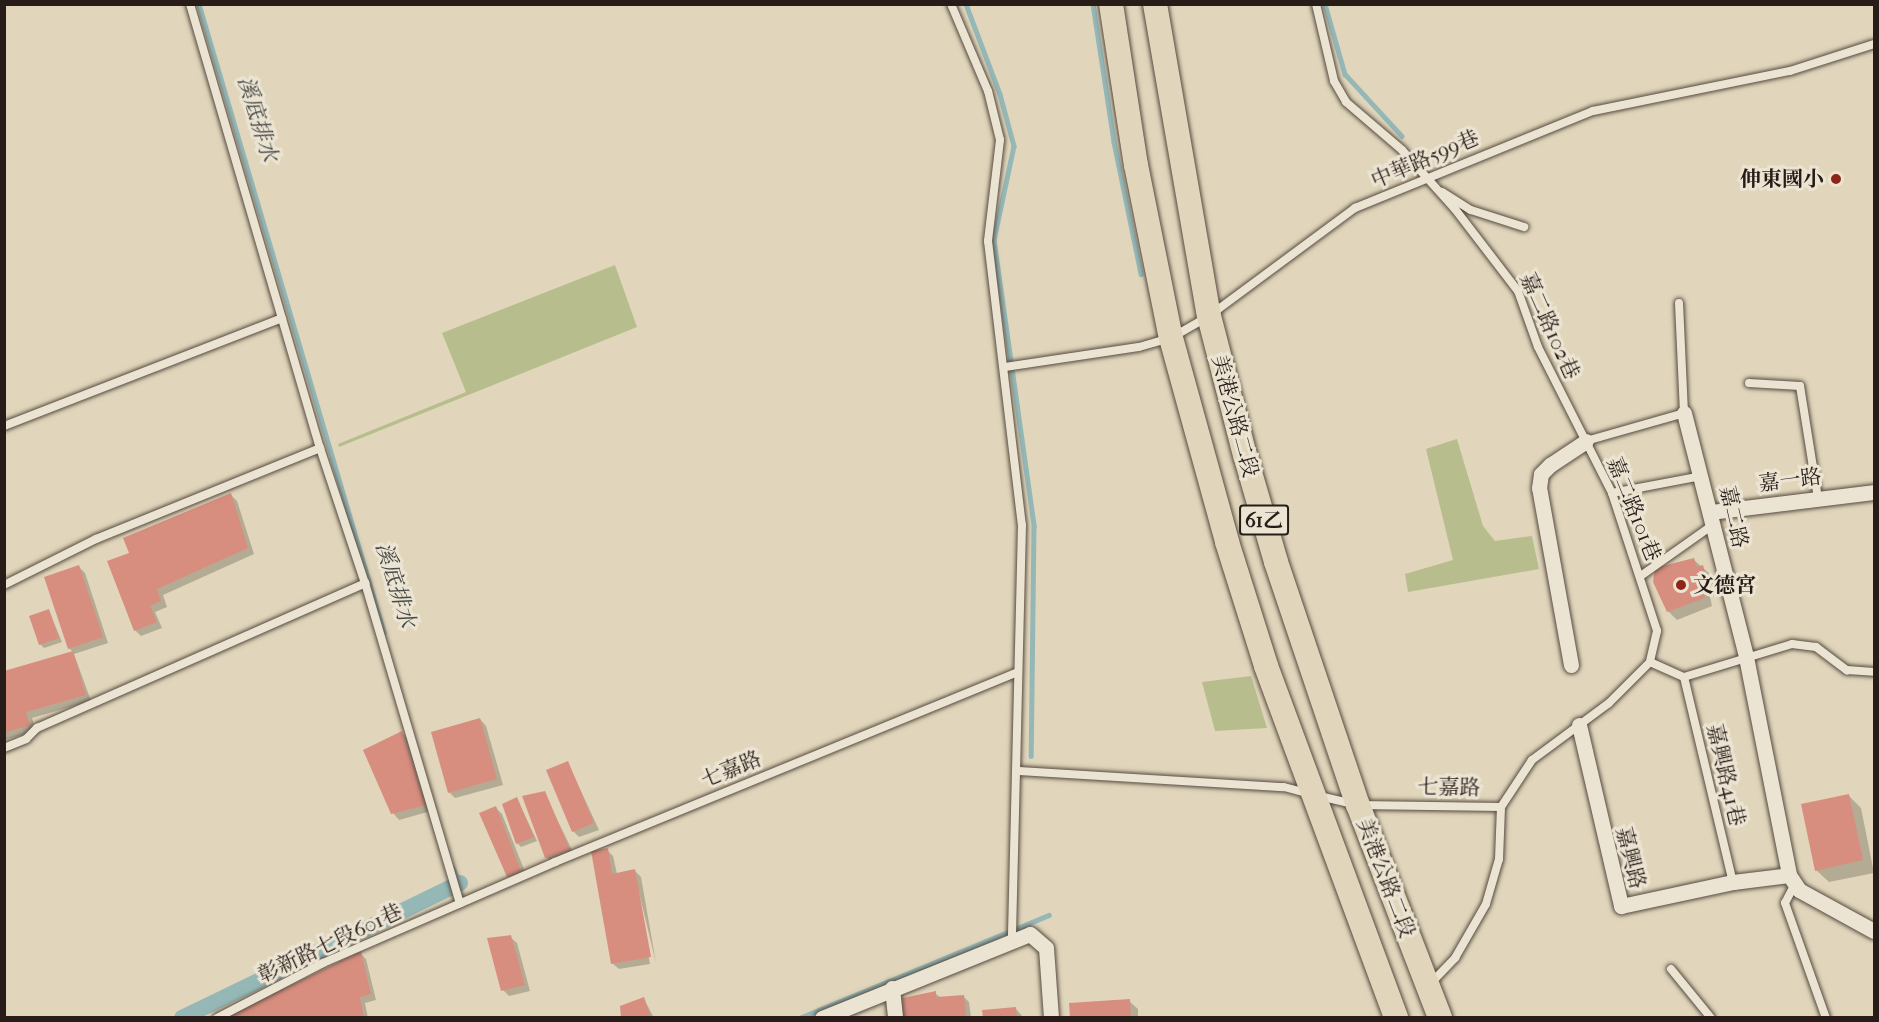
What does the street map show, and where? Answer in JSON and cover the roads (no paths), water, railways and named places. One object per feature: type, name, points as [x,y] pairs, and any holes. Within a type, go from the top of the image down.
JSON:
[{"type":"main road","name":"美港公路二段","points":[[1111,4],[1136,165],[1171,338],[1230,553],[1311,794],[1396,1017]]},
{"type":"main road","name":"美港公路二段","points":[[1155,4],[1209,315],[1276,562],[1358,805],[1440,1017]]},
{"type":"street","name":"嘉二路","points":[[1684,413],[1713,518],[1746,657],[1792,880]]},
{"type":"street","points":[[1571,665],[1539,488],[1541,474],[1550,465],[1586,441]]},
{"type":"street","name":"嘉一路","points":[[1713,518],[1818,498],[1875,492]]},
{"type":"street","name":"嘉興路","points":[[1579,725],[1621,906],[1733,882],[1792,880]]},
{"type":"street","points":[[1792,880],[1799,890],[1875,931]]},
{"type":"street","points":[[822,1017],[1012,938],[1030,934],[1046,948],[1052,1017]]},
{"type":"street","points":[[892,988],[895,1017]]},
{"type":"lane","points":[[190,4],[320,448],[365,583],[460,903]]},
{"type":"lane","points":[[951,4],[988,91],[1000,140],[988,241],[1005,367],[1022,525],[1018,672],[1019,771],[1012,938]]},
{"type":"lane","name":"嘉二路102巷","points":[[1316,4],[1334,81],[1346,102],[1402,150],[1424,179],[1438,190],[1518,291],[1538,347],[1586,441]]},
{"type":"lane","name":"中華路599巷","points":[[1005,367],[1139,347],[1171,338],[1209,315],[1356,208],[1593,111],[1790,71],[1875,44]]},
{"type":"lane","points":[[1438,190],[1471,210],[1524,227]]},
{"type":"lane","points":[[1586,441],[1684,413],[1679,303]]},
{"type":"lane","points":[[4,426],[282,318]]},
{"type":"lane","points":[[1749,383],[1800,386],[1818,498]]},
{"type":"lane","name":"嘉二路101巷","points":[[1586,441],[1612,493],[1642,575],[1657,631],[1650,662]]},
{"type":"lane","points":[[4,585],[96,539],[320,448]]},
{"type":"lane","points":[[1612,493],[1702,476]]},
{"type":"lane","points":[[1642,575],[1713,518]]},
{"type":"lane","points":[[4,748],[26,739],[37,728],[365,583]]},
{"type":"lane","points":[[1650,662],[1684,677],[1792,644],[1816,647],[1848,670],[1875,672]]},
{"type":"lane","name":"七嘉路","points":[[1019,771],[1284,787],[1358,805],[1501,807],[1532,759],[1609,703],[1650,662]]},
{"type":"lane","name":"七嘉路","points":[[460,903],[1018,672]]},
{"type":"lane","name":"嘉興路41巷","points":[[1684,677],[1733,882]]},
{"type":"lane","points":[[1428,987],[1455,958],[1486,904],[1499,860],[1501,807]]},
{"type":"lane","points":[[1792,880],[1785,903],[1826,1017]]},
{"type":"lane","name":"彰新路七段601巷","points":[[217,1017],[323,963],[460,903]]},
{"type":"lane","points":[[1671,969],[1711,1017]]},
{"type":"waterway","name":"溪底排水","points":[[199,4],[384,632]]},
{"type":"waterway","points":[[966,4],[1000,94],[1014,146],[994,240],[1034,526],[1031,756]]},
{"type":"waterway","points":[[1093,4],[1114,142],[1141,274]]},
{"type":"waterway","points":[[1325,4],[1345,74],[1402,136]]},
{"type":"waterway","name":"溪底排水","points":[[453,868],[460,883]]},
{"type":"waterway","name":"溪底排水","points":[[182,1018],[460,883]]},
{"type":"waterway","points":[[799,1018],[1049,915]]},
{"type":"place","name":"伸東國小","points":[[1836,179]]},
{"type":"place","name":"文德宮","points":[[1681,585]]}]
